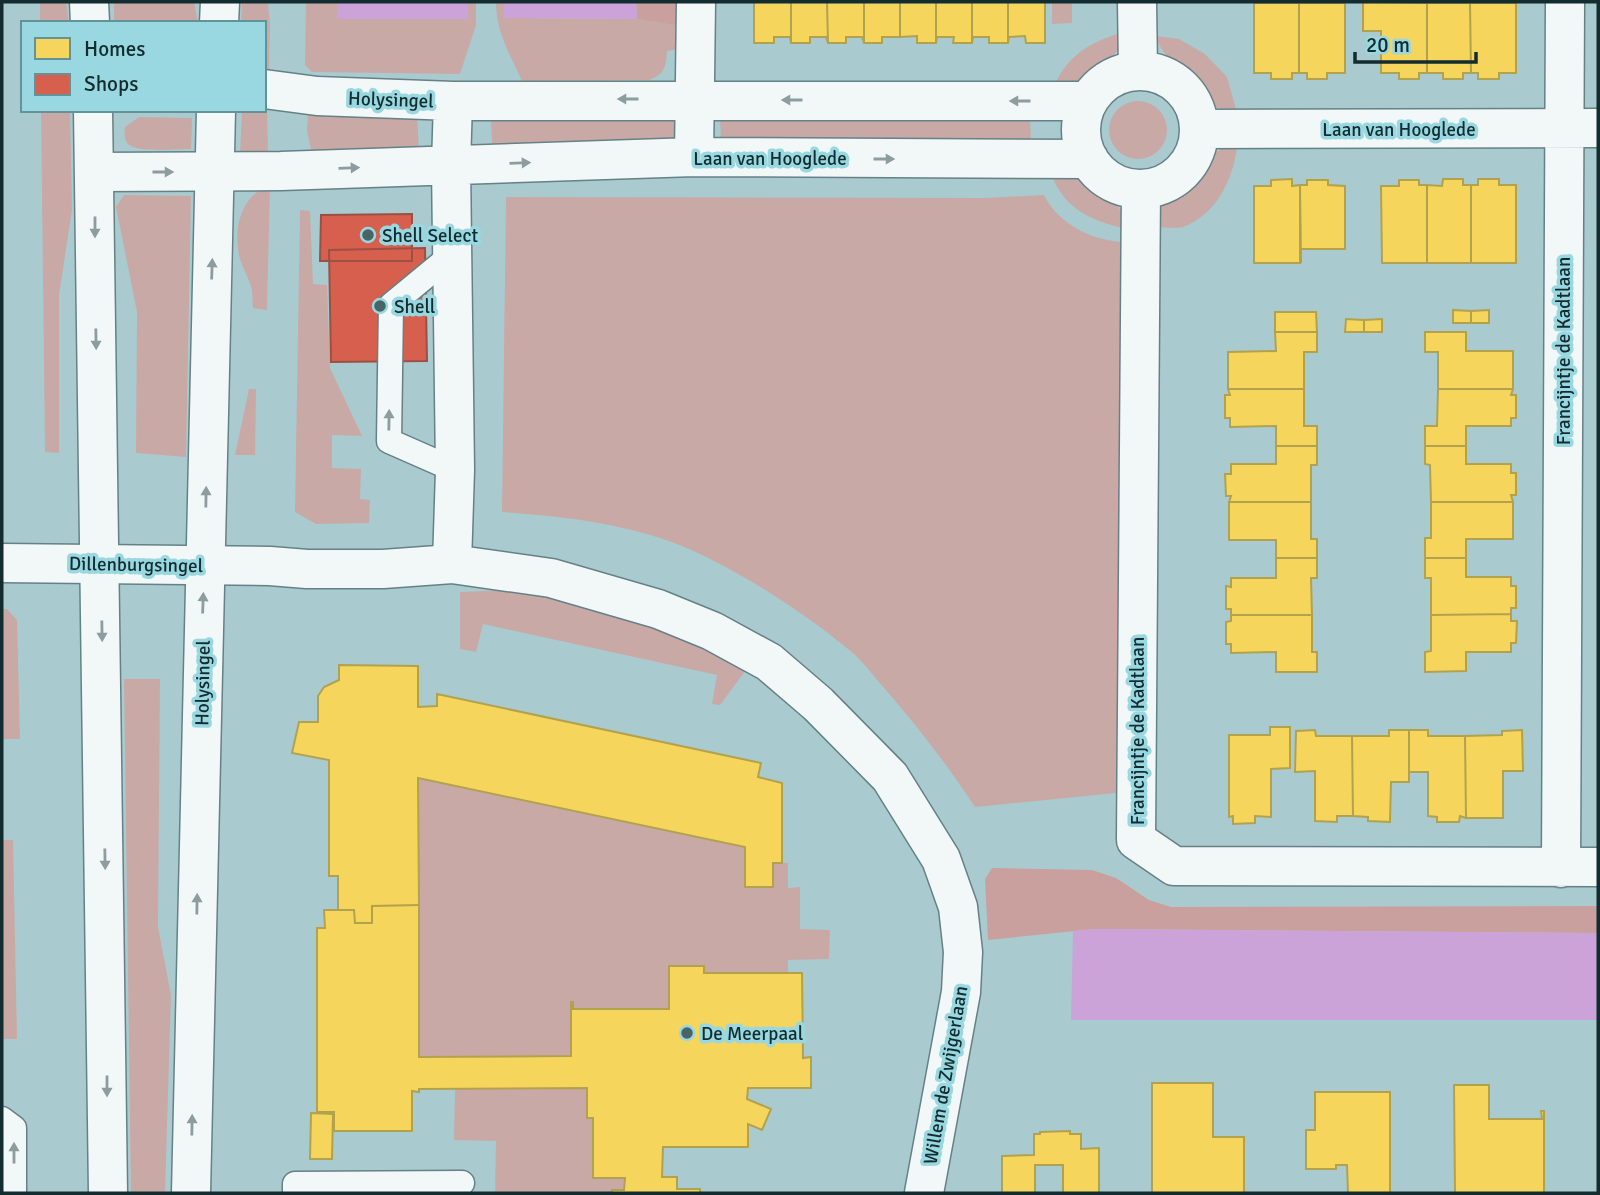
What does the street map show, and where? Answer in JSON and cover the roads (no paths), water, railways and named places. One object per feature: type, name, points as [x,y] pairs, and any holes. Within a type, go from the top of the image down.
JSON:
[{"type":"street","points":[[89,2],[90,21]]},
{"type":"street","points":[[219,21],[220,2]]},
{"type":"street","points":[[694,157],[696,2]]},
{"type":"street","points":[[1137,2],[1138,70]]},
{"type":"street","name":"Francijntje de Kadtlaan","points":[[1561,868],[1581,128],[1565,2]]},
{"type":"street","points":[[1138,70],[1154,72],[1181,87],[1191,99],[1200,129],[1192,158],[1182,171],[1170,181],[1141,189],[1125,187],[1098,171],[1084,148],[1081,124],[1088,101],[1097,89],[1109,79],[1138,70]]},
{"type":"street","name":"Holysingel","points":[[266,89],[317,96],[453,100],[451,165],[455,470],[452,564]]},
{"type":"street","points":[[453,100],[1088,101]]},
{"type":"street","points":[[93,112],[108,1193]]},
{"type":"street","name":"Holysingel","points":[[191,1193],[216,112]]},
{"type":"street","name":"Laan van Hooglede","points":[[1200,129],[1581,128]]},
{"type":"street","name":"Laan van Hooglede","points":[[451,165],[694,157],[1089,159]]},
{"type":"street","points":[[95,172],[215,172],[451,165]]},
{"type":"street","name":"Francijntje de Kadtlaan","points":[[1141,189],[1136,840],[1174,866],[1598,867]]},
{"type":"street","name":"Dillenburgsingel","points":[[2,563],[270,566]]},
{"type":"street","name":"Willem de Zwijgerlaan","points":[[270,566],[383,569],[452,564],[551,578],[658,609],[712,631],[769,662],[818,704],[890,777],[941,859],[958,907],[963,952],[961,992],[924,1193]]},
{"type":"lane","points":[[454,253],[391,305],[389,441],[455,470]]},
{"type":"lane","points":[[2,1119],[14,1128],[14,1193]]},
{"type":"lane","points":[[295,1193],[295,1184],[462,1183]]},
{"type":"place","name":"Shell Select","points":[[368,235]]},
{"type":"place","name":"Shell","points":[[380,306]]},
{"type":"place","name":"De Meerpaal","points":[[687,1033]]}]
